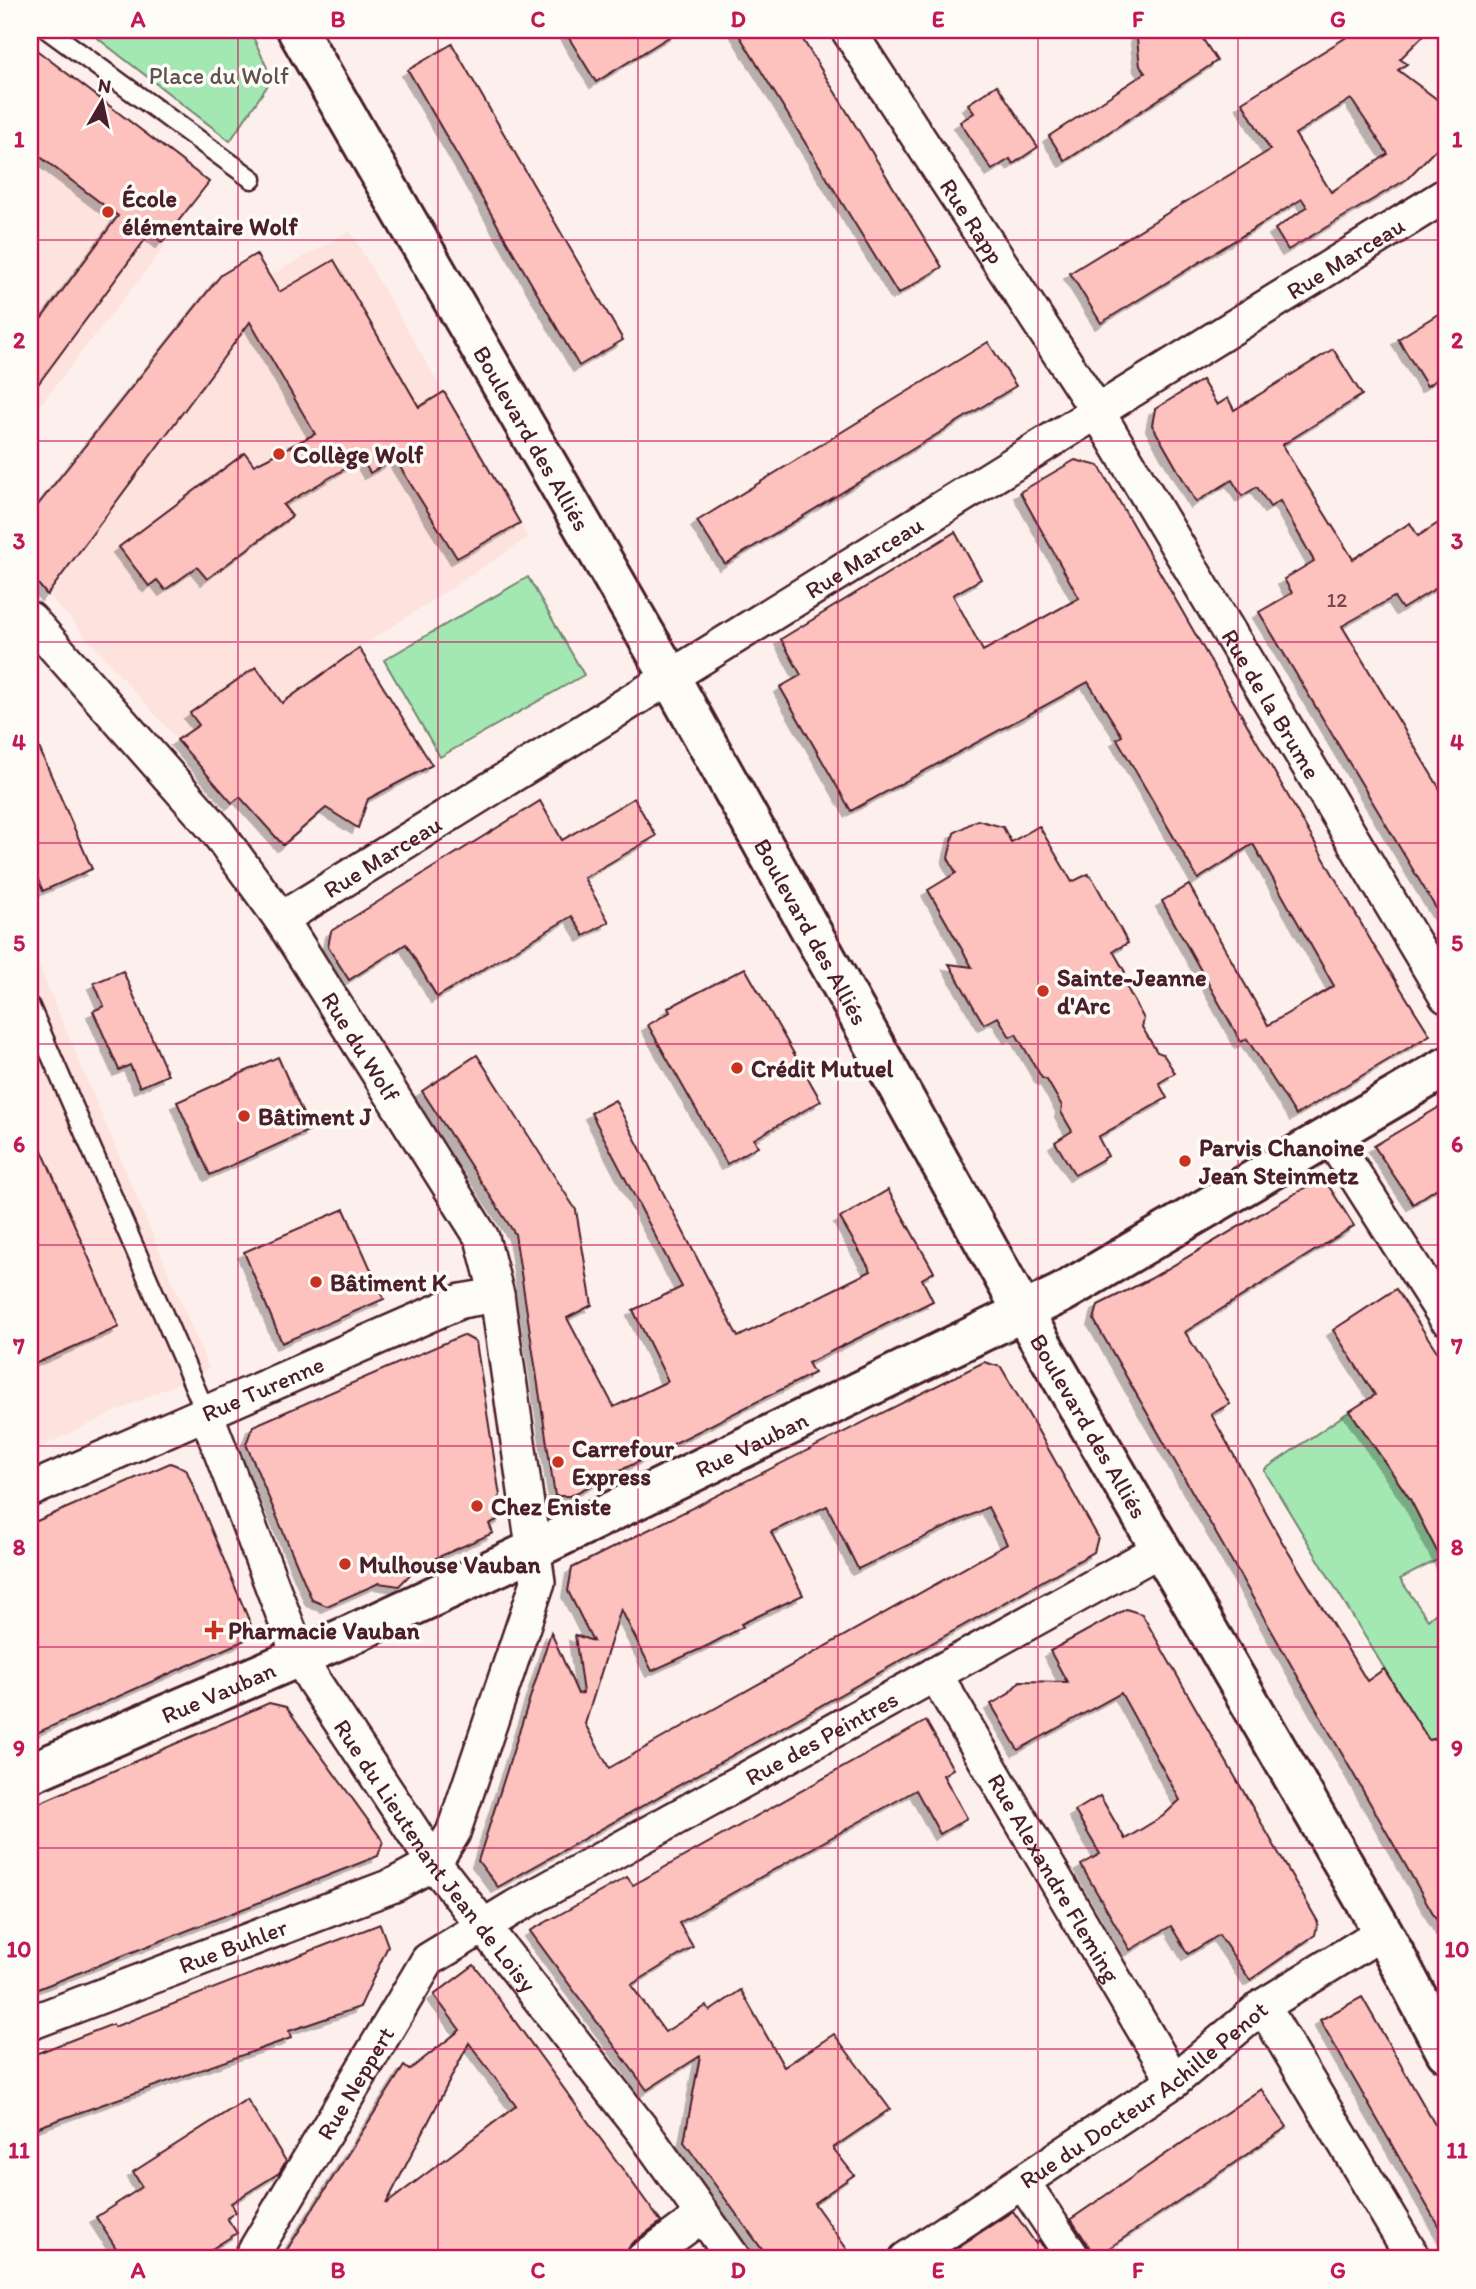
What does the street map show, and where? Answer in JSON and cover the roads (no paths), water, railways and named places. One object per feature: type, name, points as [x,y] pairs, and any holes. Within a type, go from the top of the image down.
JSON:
[{"type":"main road","name":"Boulevard des Alliés","points":[[297,30],[670,677],[1022,1310],[1383,1932],[1446,2052]]},
{"type":"main road","name":"Rue Vauban","points":[[30,1773],[533,1550],[1087,1280],[1446,1067]]},
{"type":"street","name":"Rue Rapp","points":[[848,30],[1097,411]]},
{"type":"street","name":"Rue Marceau","points":[[281,919],[1446,195]]},
{"type":"street","name":"Rue de la Brume","points":[[1097,411],[1446,996]]},
{"type":"street","name":"Rue du Wolf","points":[[30,619],[216,830],[281,919],[482,1238],[497,1295],[533,1550]]},
{"type":"street","points":[[1330,1136],[1446,1318]]},
{"type":"street","name":"Rue Turenne","points":[[30,1490],[461,1301],[497,1295]]},
{"type":"street","name":"Rue du Lieutenant Jean de Loisy","points":[[206,1413],[299,1656],[434,1863],[643,2131],[734,2259]]},
{"type":"street","name":"Rue des Peintres","points":[[481,1926],[1161,1549]]},
{"type":"street","points":[[434,1863],[453,1833],[538,1582],[533,1550]]},
{"type":"street","name":"Rue Alexandre Fleming","points":[[935,1674],[1174,2081]]},
{"type":"street","name":"Rue Buhler","points":[[30,2023],[394,1885],[434,1863]]},
{"type":"street","name":"Rue Neppert","points":[[250,2259],[428,1960],[481,1926]]},
{"type":"street","name":"Rue du Docteur Achille Penot","points":[[906,2259],[1174,2081],[1263,2006],[1383,1932]]},
{"type":"street","points":[[1263,2006],[1414,2259]]},
{"type":"street","points":[[1024,2183],[1074,2259]]},
{"type":"street","points":[[643,2259],[703,2215]]},
{"type":"lane","points":[[48,30],[252,180]]},
{"type":"lane","points":[[30,1007],[206,1413]]},
{"type":"place","name":"École élémentaire Wolf","points":[[108,212]]},
{"type":"place","name":"Collège Wolf","points":[[279,454]]},
{"type":"place","name":"Sainte-Jeanne d'Arc","points":[[1043,991]]},
{"type":"place","name":"Crédit Mutuel","points":[[737,1068]]},
{"type":"place","name":"Bâtiment J","points":[[244,1116]]},
{"type":"place","name":"Parvis Chanoine Jean Steinmetz","points":[[1185,1161]]},
{"type":"place","name":"Bâtiment K","points":[[316,1282]]},
{"type":"place","name":"Carrefour Express","points":[[558,1462]]},
{"type":"place","name":"Chez Eniste","points":[[477,1506]]},
{"type":"place","name":"Mulhouse Vauban","points":[[345,1564]]},
{"type":"place","name":"Pharmacie Vauban","points":[[214,1630]]},
{"type":"park label","name":"Place du Wolf","points":[[219,75]]}]
